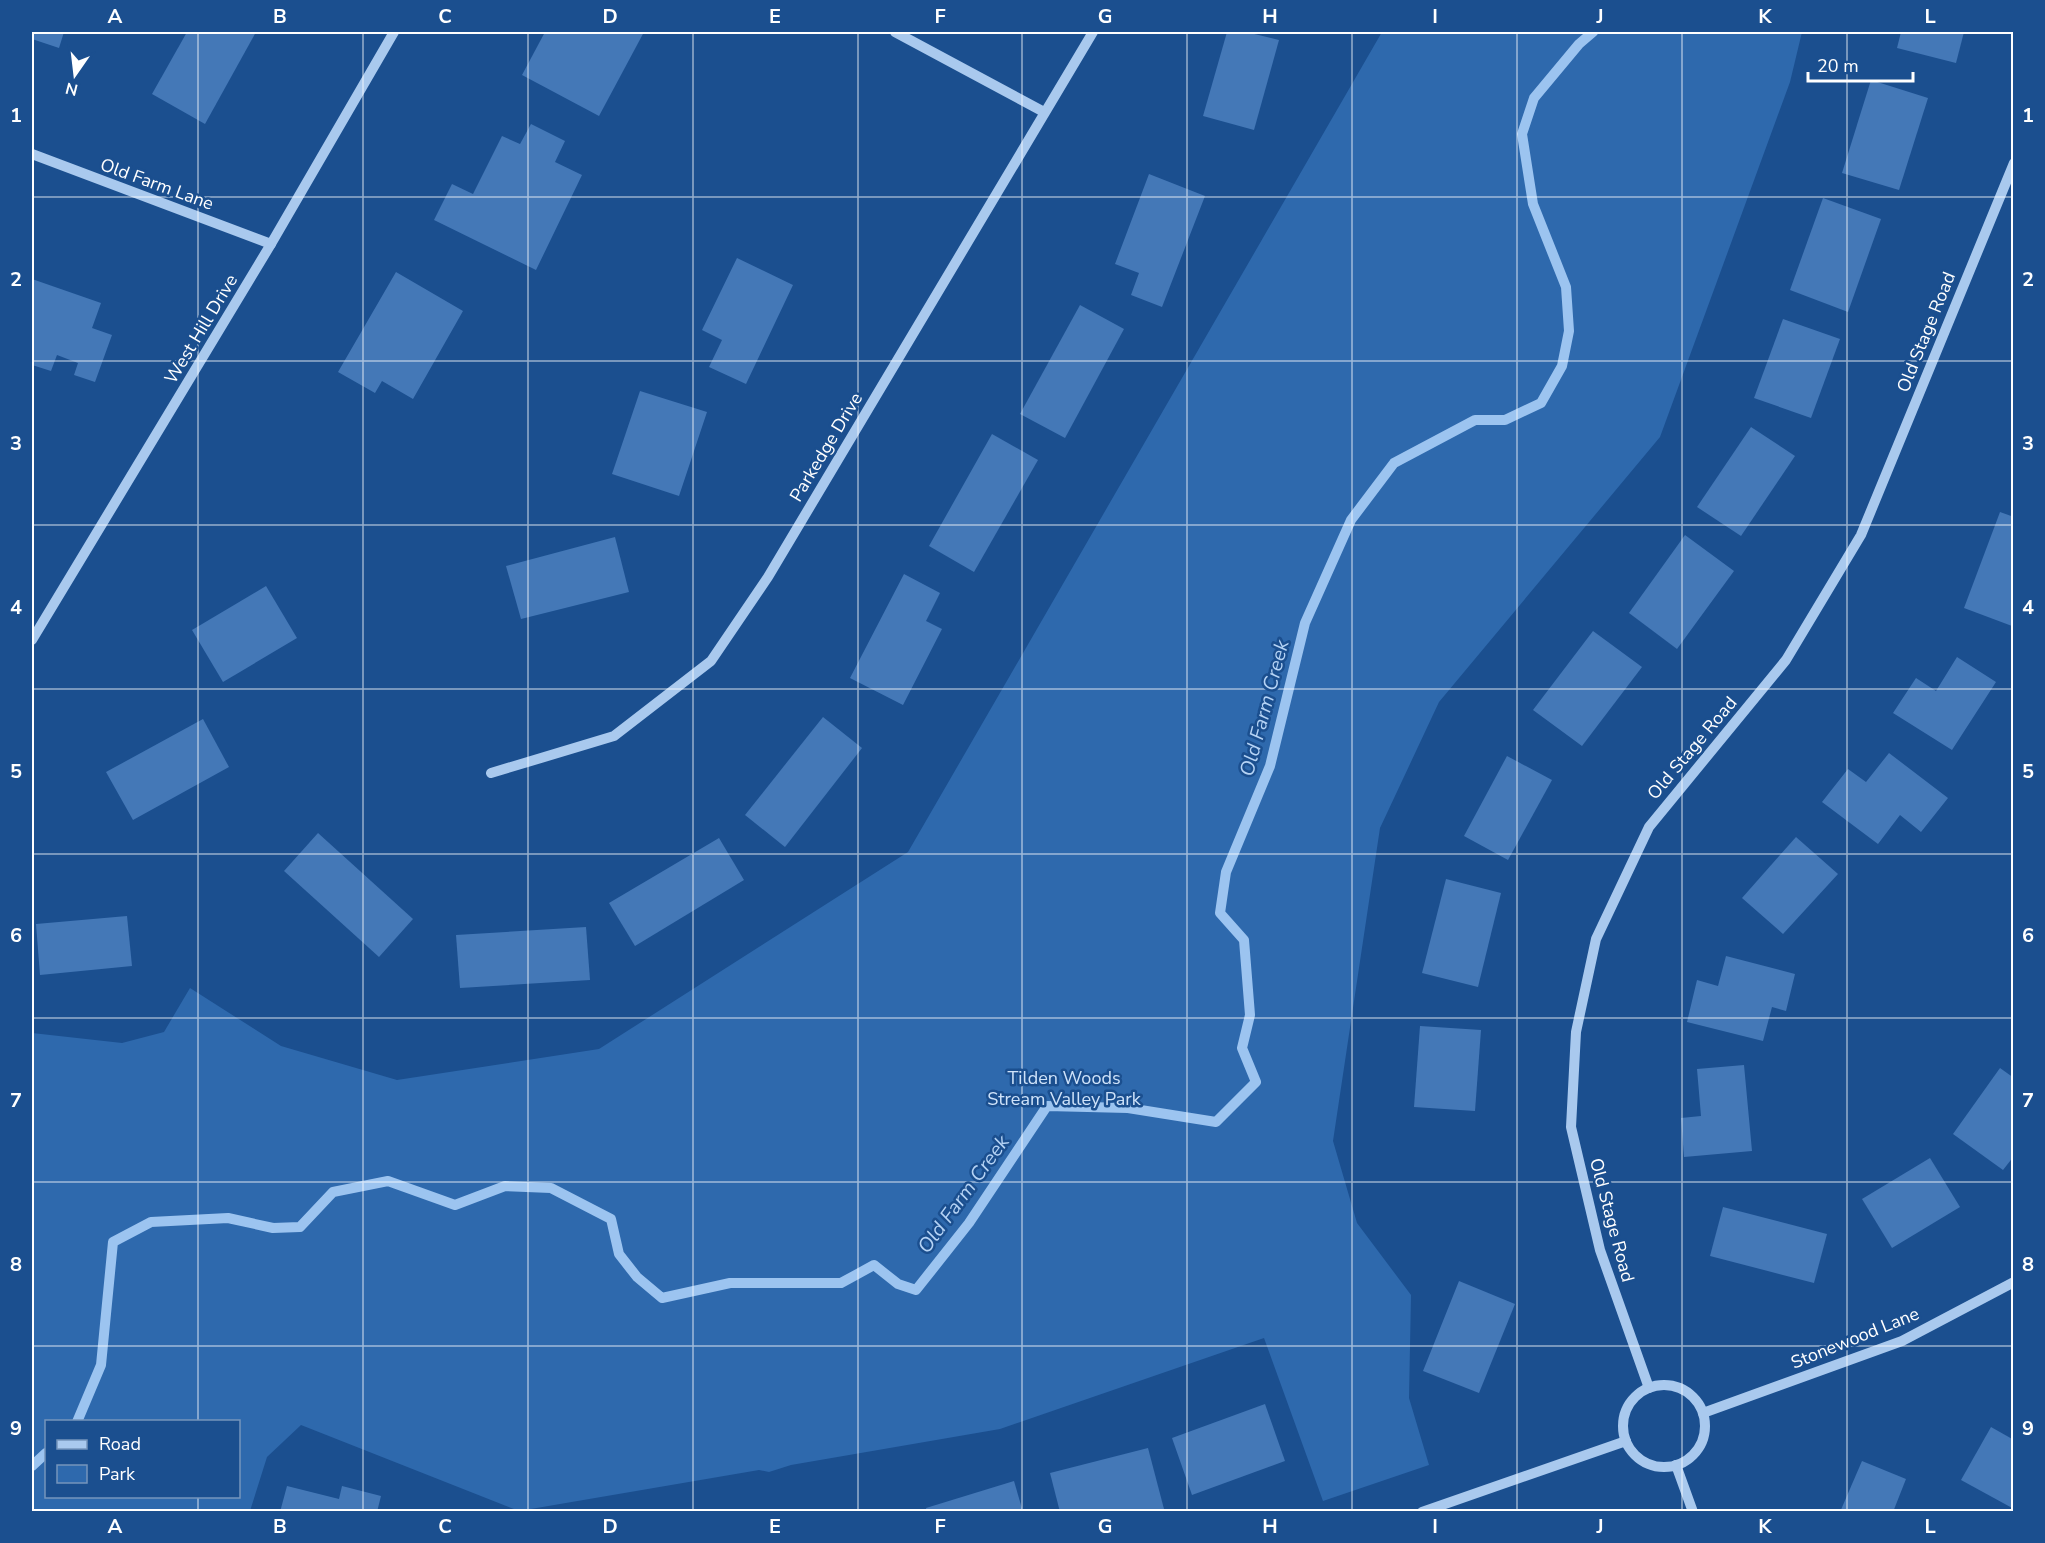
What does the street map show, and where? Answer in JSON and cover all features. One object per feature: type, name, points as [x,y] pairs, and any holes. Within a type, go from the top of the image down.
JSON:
[{"type":"street","name":"West Hill Drive","points":[[32,640],[271,244],[394,32]]},
{"type":"street","points":[[895,32],[1044,112]]},
{"type":"street","name":"Parkedge Drive","points":[[491,773],[615,736],[711,661],[768,577],[1093,32]]},
{"type":"street","name":"Old Farm Lane","points":[[32,154],[271,244]]},
{"type":"street","name":"Old Stage Road","points":[[1649,1388],[1600,1250],[1571,1126],[1576,1032],[1596,939],[1649,826],[1786,660],[1860,535],[2013,163]]},
{"type":"street","name":"Stonewood Lane","points":[[1703,1413],[1902,1341],[2013,1282]]},
{"type":"street","points":[[1665,1385],[1679,1388],[1691,1395],[1703,1413],[1704,1434],[1699,1448],[1690,1458],[1676,1465],[1664,1467],[1649,1464],[1637,1457],[1623,1433],[1623,1418],[1629,1405],[1638,1394],[1649,1388],[1665,1385]]},
{"type":"street","points":[[1422,1512],[1626,1441]]},
{"type":"street","points":[[1676,1465],[1693,1512]]},
{"type":"green space","name":"Tilden Woods Stream Valley Park","points":[[1382,32],[1802,32],[1790,82],[1660,437],[1439,702],[1380,828],[1333,1141],[1357,1223],[1411,1295],[1409,1398],[1429,1465],[1323,1501],[1264,1338],[1000,1429],[791,1465],[769,1472],[759,1470],[519,1511],[301,1425],[267,1457],[250,1511],[32,1511],[32,1033],[122,1043],[164,1032],[190,988],[281,1046],[397,1080],[599,1049],[908,852]]},
{"type":"building","points":[[32,32],[64,32],[59,48],[32,39]]},
{"type":"building","points":[[187,32],[256,32],[205,124],[152,94]]},
{"type":"building","points":[[545,32],[644,32],[599,116],[522,75]]},
{"type":"building","points":[[1227,32],[1246,32],[1279,40],[1254,130],[1203,116]]},
{"type":"building","points":[[1901,32],[1964,32],[1956,63],[1897,48]]},
{"type":"building","points":[[1871,80],[1928,98],[1899,190],[1842,173]]},
{"type":"building","points":[[531,124],[565,141],[555,162],[582,175],[536,270],[434,220],[452,184],[473,194],[502,136],[520,144]]},
{"type":"building","points":[[1149,174],[1205,196],[1162,307],[1131,295],[1139,273],[1115,264]]},
{"type":"building","points":[[1823,198],[1881,219],[1848,312],[1790,290]]},
{"type":"building","points":[[737,258],[793,285],[746,384],[709,367],[722,340],[702,330]]},
{"type":"building","points":[[396,272],[463,311],[413,399],[382,381],[375,393],[338,372]]},
{"type":"building","points":[[32,279],[101,303],[92,328],[112,335],[95,382],[74,375],[78,363],[57,355],[51,371],[32,365]]},
{"type":"building","points":[[1080,305],[1124,329],[1065,438],[1020,414]]},
{"type":"building","points":[[1783,319],[1840,339],[1811,418],[1754,398]]},
{"type":"building","points":[[640,391],[707,412],[679,496],[612,474]]},
{"type":"building","points":[[1751,427],[1795,456],[1741,536],[1697,507]]},
{"type":"building","points":[[992,434],[1038,460],[974,572],[929,546]]},
{"type":"building","points":[[2000,512],[2014,517],[2014,622],[2012,626],[1964,608]]},
{"type":"building","points":[[1685,535],[1734,571],[1677,649],[1629,613]]},
{"type":"building","points":[[615,537],[629,592],[521,619],[506,566]]},
{"type":"building","points":[[904,574],[940,593],[926,621],[942,629],[903,705],[850,678]]},
{"type":"building","points":[[266,586],[297,638],[223,682],[192,630]]},
{"type":"building","points":[[1593,631],[1642,667],[1582,746],[1533,710]]},
{"type":"building","points":[[1957,657],[1996,682],[1952,750],[1893,713],[1916,678],[1936,691]]},
{"type":"building","points":[[823,717],[862,748],[785,847],[745,815]]},
{"type":"building","points":[[203,719],[229,767],[133,820],[106,772]]},
{"type":"building","points":[[1889,753],[1948,798],[1921,832],[1900,815],[1878,844],[1822,802],[1848,769],[1866,782]]},
{"type":"building","points":[[1507,756],[1552,780],[1508,860],[1464,836]]},
{"type":"building","points":[[318,833],[413,919],[379,957],[284,871]]},
{"type":"building","points":[[1796,837],[1838,874],[1783,934],[1742,898]]},
{"type":"building","points":[[719,838],[744,880],[635,946],[609,903]]},
{"type":"building","points":[[1446,879],[1501,893],[1478,987],[1422,973]]},
{"type":"building","points":[[127,916],[132,966],[40,975],[36,924]]},
{"type":"building","points":[[586,927],[590,980],[460,988],[456,935]]},
{"type":"building","points":[[1726,956],[1795,974],[1786,1011],[1772,1007],[1763,1041],[1687,1022],[1697,980],[1718,986]]},
{"type":"building","points":[[1420,1026],[1481,1030],[1475,1111],[1414,1107]]},
{"type":"building","points":[[1744,1065],[1752,1151],[1684,1157],[1681,1118],[1701,1116],[1697,1069]]},
{"type":"building","points":[[2000,1068],[2014,1078],[2014,1156],[2003,1170],[1953,1134]]},
{"type":"building","points":[[1930,1158],[1960,1207],[1892,1248],[1862,1199]]},
{"type":"building","points":[[1723,1207],[1827,1234],[1814,1283],[1710,1256]]},
{"type":"building","points":[[1459,1281],[1515,1304],[1479,1393],[1423,1371]]},
{"type":"building","points":[[1265,1404],[1285,1461],[1192,1495],[1172,1438]]},
{"type":"building","points":[[1991,1427],[2014,1440],[2014,1509],[1961,1480]]},
{"type":"building","points":[[1148,1448],[1164,1509],[1153,1512],[1060,1512],[1050,1473]]},
{"type":"building","points":[[1862,1461],[1906,1479],[1893,1512],[1840,1512]]},
{"type":"building","points":[[1014,1481],[1023,1512],[927,1512],[926,1508]]},
{"type":"building","points":[[287,1486],[339,1499],[342,1486],[381,1496],[377,1512],[280,1512]]},
{"type":"waterway","name":"Old Farm Creek","points":[[78,1420],[101,1365],[113,1242],[151,1222],[228,1218],[273,1228],[300,1227],[333,1192],[388,1181],[455,1205],[505,1186],[551,1188],[611,1219],[619,1254],[637,1277],[662,1298],[730,1283],[841,1283],[874,1265],[898,1284],[916,1290],[969,1223],[1047,1106],[1128,1108],[1216,1122],[1256,1082],[1242,1048],[1250,1015],[1244,940],[1220,913],[1226,872],[1270,766],[1305,623],[1351,520],[1394,463],[1475,420],[1505,420],[1541,403],[1562,366],[1569,331],[1566,287],[1533,204],[1522,134],[1534,98],[1579,44],[1593,32]]},
{"type":"waterway","name":"Old Farm Creek","points":[[32,1466],[45,1454]]}]
